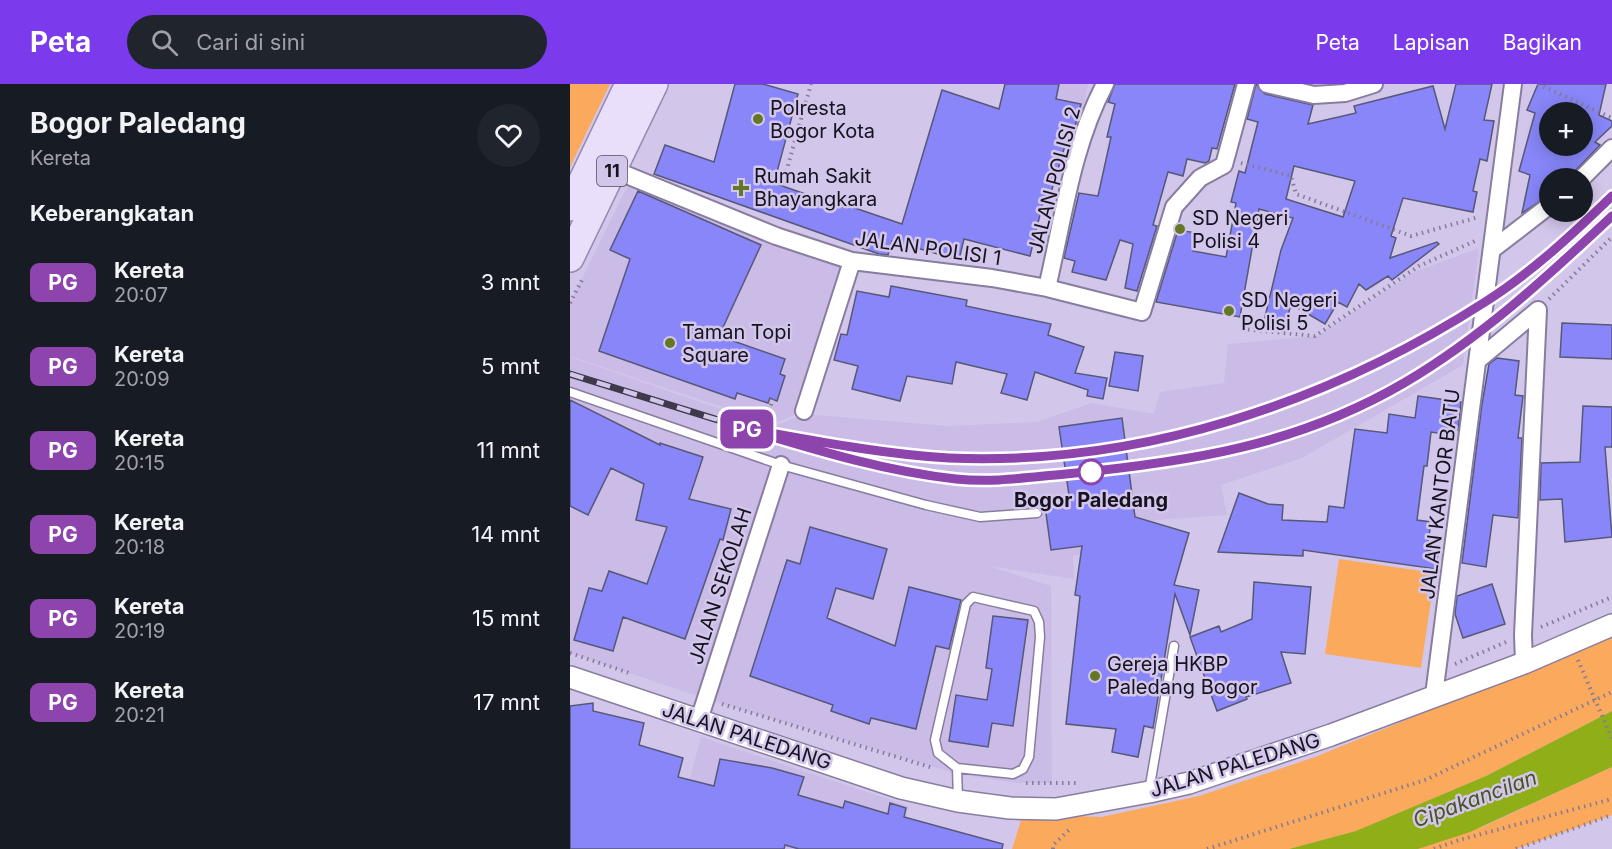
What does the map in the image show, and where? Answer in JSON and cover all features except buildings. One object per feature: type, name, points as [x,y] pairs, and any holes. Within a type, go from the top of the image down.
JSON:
[{"type":"main road","name":"11","points":[[570,207],[629,84]]},
{"type":"main road","name":"11","points":[[579,263],[612,169],[654,84]]},
{"type":"street","name":"JALAN POLISI 2","points":[[1047,288],[1081,143],[1092,109],[1105,84]]},
{"type":"street","points":[[1226,160],[1246,84]]},
{"type":"street","points":[[1267,84],[1314,95],[1345,93],[1374,84]]},
{"type":"street","name":"JALAN KANTOR BATU","points":[[1434,695],[1513,84]]},
{"type":"street","points":[[1592,168],[1612,148]]},
{"type":"street","name":"JALAN POLISI 1","points":[[612,169],[776,236],[852,261],[992,278],[1047,288],[1142,312],[1174,207],[1200,178],[1213,172],[1226,160]]},
{"type":"street","points":[[1493,241],[1539,213]]},
{"type":"street","points":[[804,411],[852,261]]},
{"type":"street","points":[[1478,360],[1538,310]]},
{"type":"street","points":[[1524,663],[1522,635],[1538,310]]},
{"type":"street","name":"JALAN SEKOLAH","points":[[699,720],[781,465]]},
{"type":"street","name":"JALAN PALEDANG","points":[[570,677],[901,788],[958,801],[1010,808],[1056,809],[1189,783],[1331,735],[1524,663],[1612,626]]},
{"type":"lane","points":[[570,392],[781,465],[926,505],[980,517],[1037,513]]},
{"type":"lane","points":[[957,771],[1013,774],[1023,769],[1029,757],[1040,637],[1039,622],[1034,611],[973,597],[966,604],[935,740],[939,753],[957,771],[958,801]]},
{"type":"lane","points":[[1149,792],[1174,646]]},
{"type":"path","points":[[783,183],[811,84]]},
{"type":"path","points":[[1538,84],[1612,118]]},
{"type":"path","points":[[1226,160],[1291,176],[1296,194],[1411,236],[1495,213]]},
{"type":"path","points":[[1538,310],[1612,237]]},
{"type":"path","points":[[1242,329],[1315,336],[1419,266],[1493,241]]},
{"type":"path","points":[[570,303],[579,263]]},
{"type":"path","points":[[757,445],[773,399]]},
{"type":"path","points":[[1438,671],[1612,597]]},
{"type":"path","points":[[1576,655],[1612,739]]},
{"type":"path","points":[[1207,849],[1425,780],[1612,692]]},
{"type":"path","points":[[706,699],[957,771]]},
{"type":"path","points":[[1017,783],[1084,783]]},
{"type":"path","points":[[1434,849],[1459,840],[1612,799]]},
{"type":"path","points":[[1516,849],[1612,815]]},
{"type":"path","points":[[1053,849],[1053,845],[1075,824]]},
{"type":"shaded area","points":[[570,84],[610,84],[570,167]]},
{"type":"shaded area","points":[[1030,84],[1088,84],[1078,133],[1024,122]]},
{"type":"shaded area","points":[[632,177],[852,261],[804,411],[772,424],[570,356],[570,303]]},
{"type":"shaded area","points":[[1479,248],[1463,365],[1302,458],[1221,485],[1227,515],[1144,521],[1134,556],[1073,555],[1074,579],[989,566],[1051,586],[1052,783],[1017,783],[957,774],[706,699],[570,653],[570,357],[773,427],[804,414],[948,426],[1037,422],[1092,403],[1154,414],[1160,392],[1224,383],[1228,344],[1317,336],[1414,272]]},
{"type":"shaded area","points":[[1339,559],[1435,573],[1421,668],[1325,654]]},
{"type":"shaded area","points":[[1612,636],[1612,711],[1486,776],[1357,831],[1290,849],[1012,849],[1023,814],[1101,817],[1199,796],[1315,757]]},
{"type":"shaded area","points":[[701,737],[909,806],[900,841],[861,849],[671,849]]},
{"type":"shaded area","points":[[1612,767],[1612,815],[1516,849],[1418,849],[1484,826]]},
{"type":"water","name":"Cipakancilan","points":[[1612,711],[1612,767],[1470,832],[1418,849],[1289,849],[1356,831],[1486,776]]},
{"type":"railway","points":[[1126,447],[1250,416],[1300,398],[1397,353],[1488,298],[1531,266],[1612,196]]},
{"type":"railway","points":[[1129,469],[1273,440],[1320,425],[1361,408],[1439,362],[1476,335],[1546,277],[1612,216]]},
{"type":"railway","points":[[570,374],[834,456],[958,479],[1019,479],[1066,474]]},
{"type":"railway","points":[[796,437],[948,458],[1063,454]]},
{"type":"train","name":"PG","points":[[1612,196],[1553,250],[1487,301],[1372,366],[1249,417],[1126,447],[1014,457],[948,458],[901,453],[743,428],[834,456],[958,479],[1019,479],[1129,469],[1186,460],[1248,446],[1321,424],[1404,383],[1483,330],[1612,216]]},
{"type":"place","name":"Polresta Bogor Kota","points":[[758,119]]},
{"type":"place","name":"Rumah Sakit Bhayangkara","points":[[741,188]]},
{"type":"place","name":"SD Negeri Polisi 4","points":[[1180,229]]},
{"type":"place","name":"SD Negeri Polisi 5","points":[[1229,311]]},
{"type":"place","name":"Taman Topi Square","points":[[670,343]]},
{"type":"place","name":"Bogor Paledang","points":[[1091,472]]},
{"type":"place","name":"Gereja HKBP Paledang Bogor","points":[[1095,676]]}]
